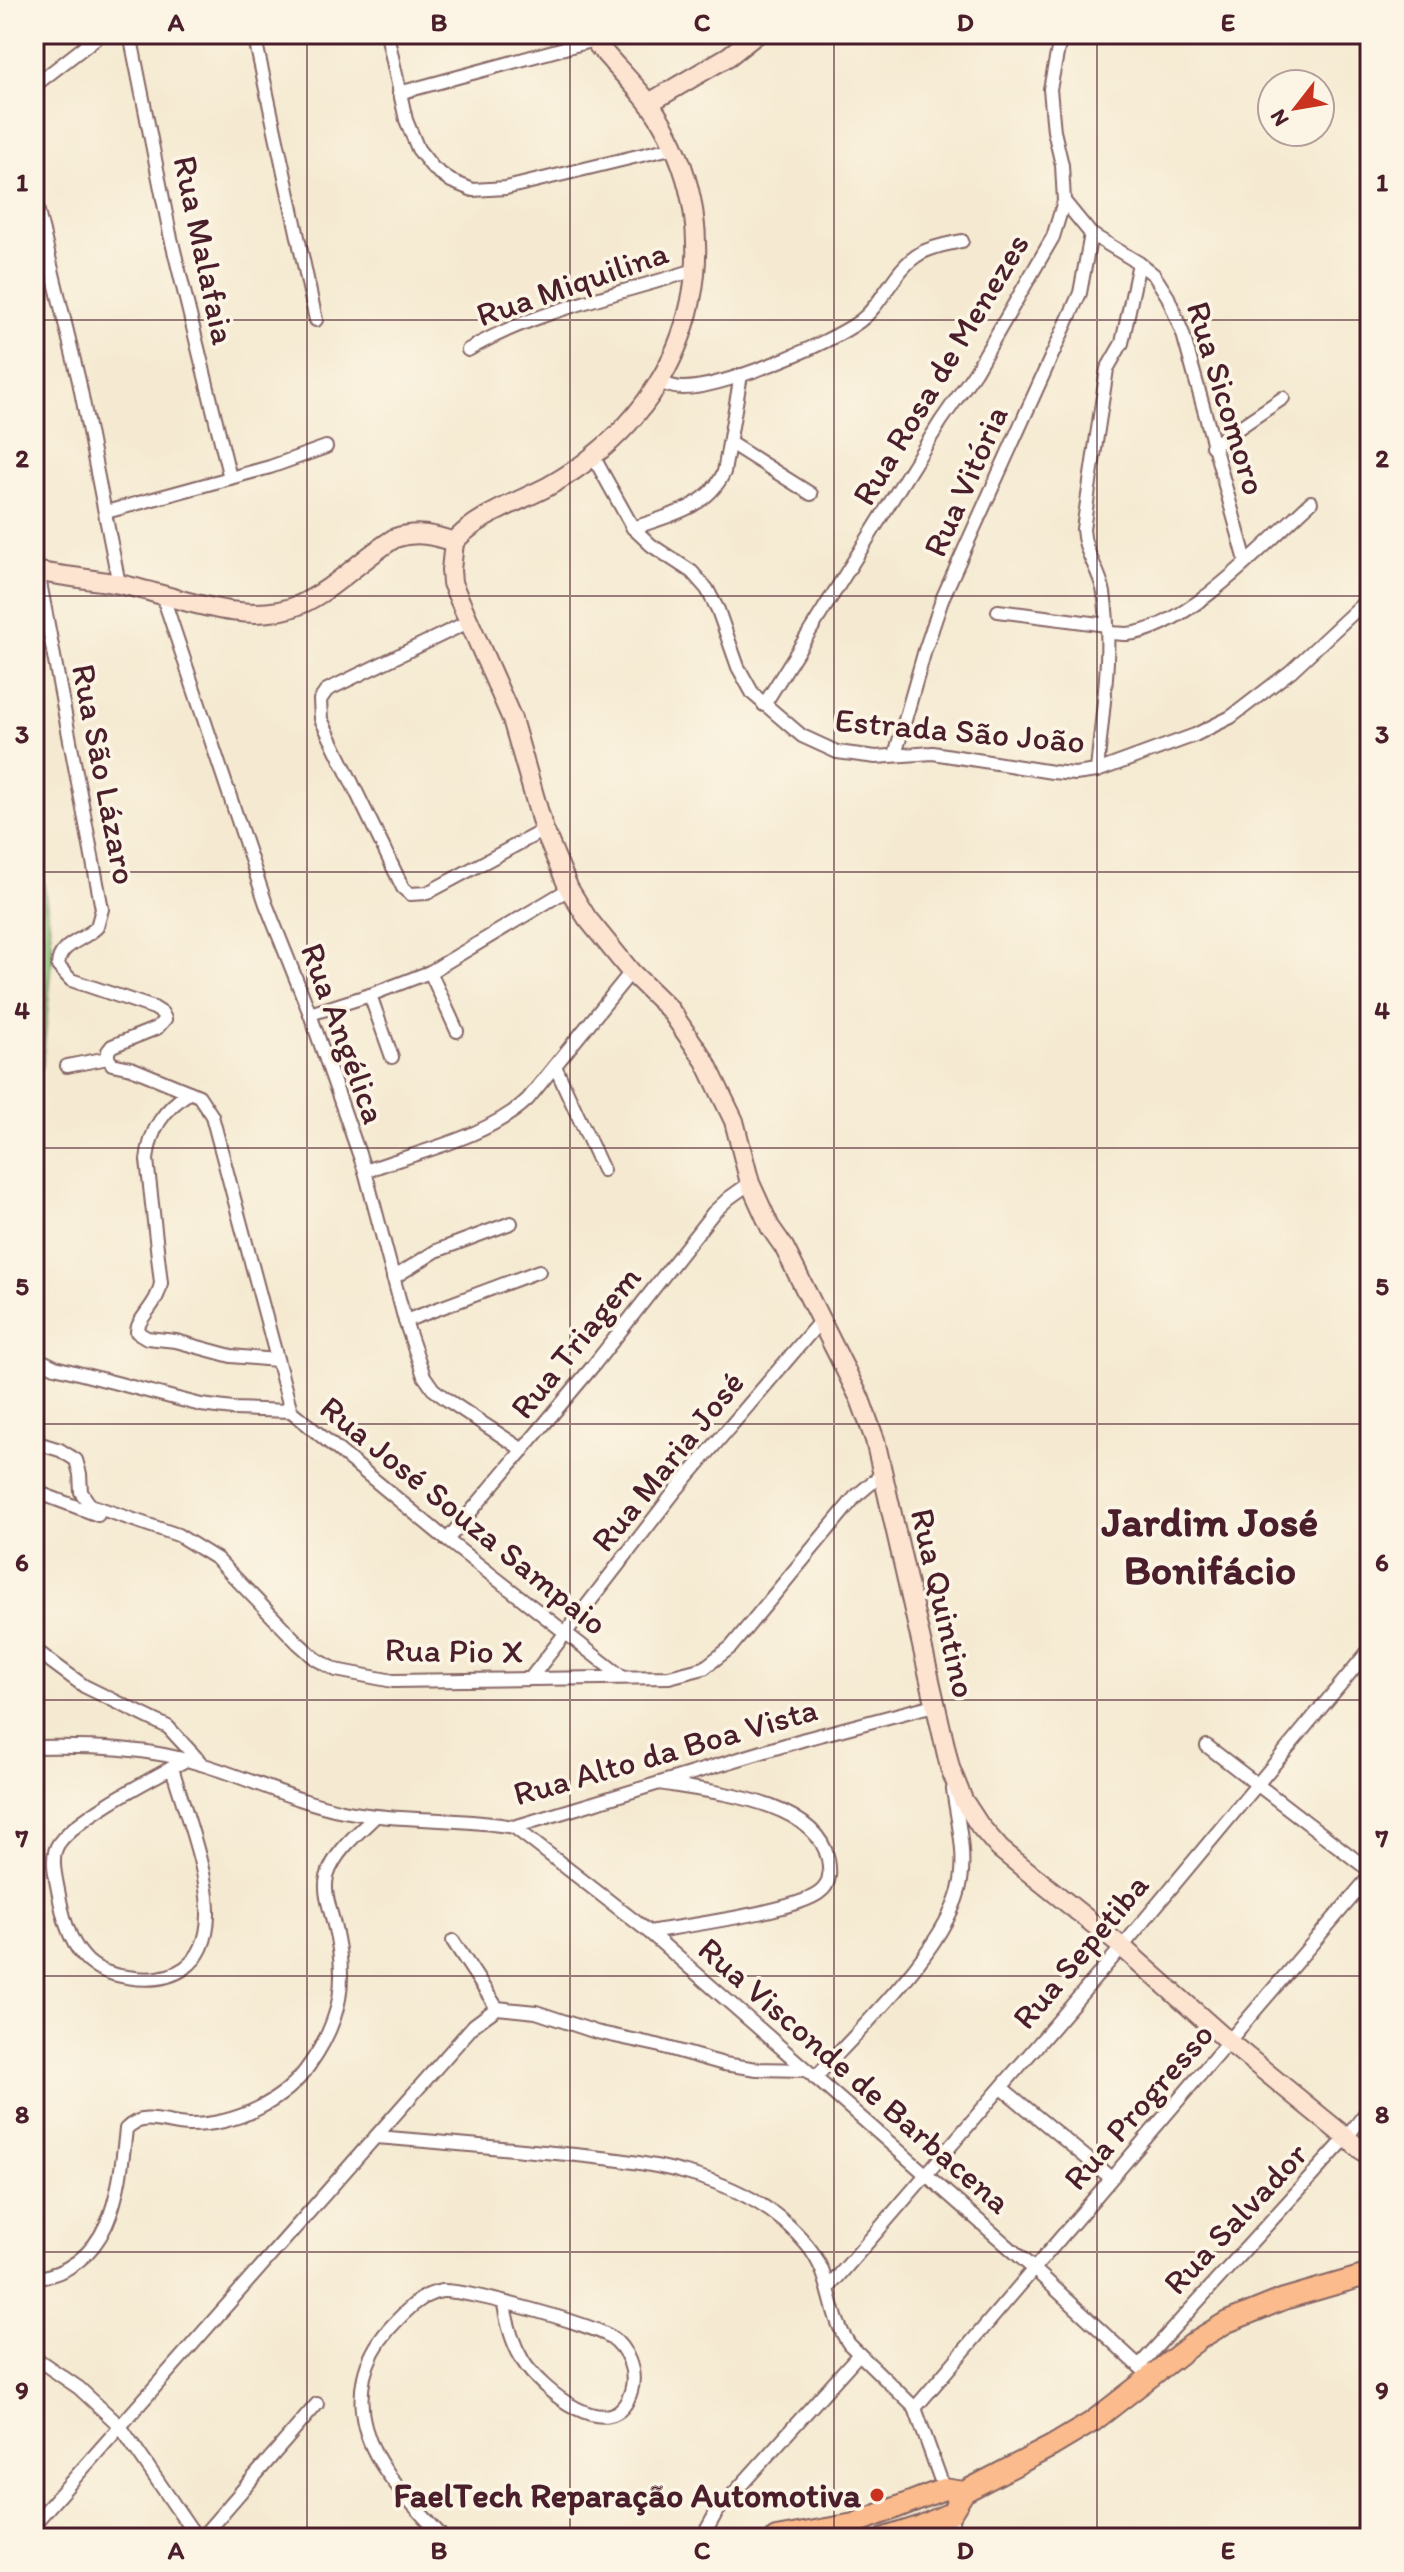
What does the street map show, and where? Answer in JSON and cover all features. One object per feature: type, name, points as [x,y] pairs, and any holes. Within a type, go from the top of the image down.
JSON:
[{"type":"main road","points":[[649,103],[729,56],[757,34]]},
{"type":"main road","points":[[36,572],[119,584],[248,613],[272,612],[299,605],[322,592],[395,538],[423,534],[454,542],[485,517],[550,485],[618,436],[659,382],[682,338],[693,296],[698,243],[691,202],[675,147],[649,103],[592,37]]},
{"type":"main road","name":"Rua Quintino","points":[[454,542],[452,583],[512,719],[544,830],[569,889],[587,918],[631,972],[670,1010],[722,1093],[734,1121],[750,1183],[770,1227],[822,1319],[860,1399],[875,1440],[950,1768]]},
{"type":"main road","points":[[950,1768],[963,1800],[1000,1849],[1027,1874],[1122,1947],[1229,2042],[1370,2157]]},
{"type":"main road","points":[[776,2538],[805,2536],[854,2524],[954,2491],[1066,2438],[1145,2371],[1227,2322],[1284,2299],[1370,2274]]},
{"type":"main road","points":[[885,2538],[951,2513],[954,2491]]},
{"type":"street","points":[[34,86],[101,34]]},
{"type":"street","name":"Rua Malafaia","points":[[130,34],[170,234],[230,478]]},
{"type":"street","points":[[254,34],[316,320]]},
{"type":"street","points":[[387,34],[406,120],[418,149],[433,168],[451,181],[473,190],[506,188],[675,147]]},
{"type":"street","name":"Rua Rosa de Menezes","points":[[764,705],[991,346],[1053,237],[1064,201],[1062,165],[1054,131],[1050,89],[1061,34]]},
{"type":"street","points":[[399,93],[592,37]]},
{"type":"street","points":[[34,195],[79,381],[119,584]]},
{"type":"street","name":"Rua Sicomoro","points":[[1064,201],[1091,234],[1154,275],[1173,309],[1187,347],[1246,561]]},
{"type":"street","name":"Rua Vitória","points":[[895,755],[943,597],[1080,293],[1091,234]]},
{"type":"street","points":[[659,382],[679,388],[692,387],[741,375],[843,332],[874,309],[910,261],[939,246],[962,241]]},
{"type":"street","points":[[1097,771],[1108,629],[1103,590],[1084,544],[1083,529],[1107,369],[1122,343],[1139,263]]},
{"type":"street","name":"Rua Miquilina","points":[[468,350],[486,339],[543,317],[695,270]]},
{"type":"street","points":[[633,528],[688,508],[709,495],[718,485],[724,472],[741,375]]},
{"type":"street","points":[[1212,446],[1283,398]]},
{"type":"street","points":[[730,443],[811,494]]},
{"type":"street","points":[[106,512],[295,459],[326,447]]},
{"type":"street","name":"Estrada São João","points":[[593,456],[633,528],[651,545],[692,572],[707,589],[745,682],[764,705],[802,736],[828,749],[876,757],[945,755],[1075,774],[1097,771],[1195,735],[1231,717],[1291,671],[1370,597]]},
{"type":"street","points":[[998,611],[1127,634],[1165,623],[1216,588],[1311,502]]},
{"type":"street","name":"Rua São Lázaro","points":[[36,572],[102,909],[97,927],[64,949],[58,958],[58,966],[71,980],[154,1008],[165,1019],[157,1028],[112,1046],[108,1058],[67,1066]]},
{"type":"street","name":"Rua Angélica","points":[[162,594],[266,904],[310,1014],[365,1171],[405,1321],[424,1376],[433,1389],[523,1450]]},
{"type":"street","points":[[468,622],[327,690],[320,700],[321,719],[403,888],[410,894],[427,893],[544,830]]},
{"type":"street","points":[[310,1014],[430,972],[569,889]]},
{"type":"street","points":[[430,972],[457,1031]]},
{"type":"street","points":[[365,1171],[502,1121],[528,1099],[631,972]]},
{"type":"street","points":[[370,995],[392,1057]]},
{"type":"street","points":[[108,1058],[112,1064],[131,1068],[199,1096],[212,1116],[291,1411]]},
{"type":"street","points":[[555,1066],[603,1170]]},
{"type":"street","points":[[190,1092],[168,1110],[153,1130],[149,1142],[147,1160],[161,1283],[159,1296],[137,1325],[137,1332],[147,1338],[176,1341],[231,1356],[276,1360]]},
{"type":"street","name":"Rua Triagem","points":[[447,1540],[713,1213],[750,1183]]},
{"type":"street","points":[[393,1278],[436,1251],[511,1223]]},
{"type":"street","points":[[405,1321],[539,1271]]},
{"type":"street","name":"Rua Maria José","points":[[530,1679],[676,1490],[822,1319]]},
{"type":"street","name":"Rua José Souza Sampaio","points":[[34,1357],[69,1371],[201,1405],[291,1411],[447,1540],[622,1677]]},
{"type":"street","name":"Rua Pio X","points":[[34,1442],[72,1456],[79,1467],[81,1492],[90,1505],[178,1535],[217,1559],[298,1643],[336,1670],[393,1681],[687,1674],[718,1659],[731,1647],[855,1497],[882,1474]]},
{"type":"street","points":[[34,1491],[94,1514],[117,1513]]},
{"type":"street","points":[[34,1649],[95,1692],[168,1727],[202,1764]]},
{"type":"street","name":"Rua Sepetiba","points":[[830,2286],[1122,1947],[1370,1649]]},
{"type":"street","name":"Rua Alto da Boa Vista","points":[[34,1747],[85,1746],[149,1751],[202,1764],[280,1793],[341,1811],[376,1816],[479,1821],[514,1827],[805,1739],[934,1705]]},
{"type":"street","points":[[1207,1746],[1370,1874]]},
{"type":"street","points":[[172,1768],[205,1886],[208,1914],[206,1936],[197,1956],[185,1968],[170,1977],[149,1981],[96,1967],[77,1949],[63,1915],[54,1854],[69,1832],[122,1795],[186,1760]]},
{"type":"street","name":"Rua Quintino","points":[[810,2074],[917,1965],[956,1904],[962,1878],[962,1846],[950,1768]]},
{"type":"street","points":[[649,1932],[808,1899],[829,1881],[830,1869],[820,1840],[804,1824],[784,1811],[728,1796],[656,1783]]},
{"type":"street","points":[[34,2279],[73,2265],[90,2251],[103,2233],[111,2216],[121,2177],[126,2129],[132,2123],[150,2118],[190,2125],[219,2123],[269,2102],[294,2084],[310,2065],[328,2033],[343,1980],[339,1941],[327,1897],[327,1878],[336,1858],[376,1816]]},
{"type":"street","name":"Rua Visconde de Barbacena","points":[[514,1827],[649,1932],[1035,2270],[1145,2371]]},
{"type":"street","name":"Rua Progresso","points":[[915,2408],[1370,1874]]},
{"type":"street","points":[[453,1941],[497,2008]]},
{"type":"street","points":[[34,2524],[474,2025],[497,2008],[536,2012],[596,2032],[724,2064],[810,2074]]},
{"type":"street","points":[[1002,2088],[1111,2178]]},
{"type":"street","name":"Rua Salvador","points":[[1145,2371],[1370,2107]]},
{"type":"street","points":[[376,2137],[630,2162],[715,2183],[756,2201],[782,2219],[817,2257],[830,2286],[830,2303],[841,2332],[859,2354],[915,2408],[954,2491]]},
{"type":"street","points":[[443,2538],[396,2484],[368,2441],[361,2420],[361,2391],[368,2359],[385,2333],[421,2299],[438,2292],[457,2290],[479,2294],[610,2336],[622,2348],[630,2363],[631,2391],[614,2412],[600,2416],[568,2405],[545,2387],[524,2364],[507,2326],[504,2304]]},
{"type":"street","points":[[702,2538],[716,2513],[859,2354]]},
{"type":"street","points":[[34,2357],[98,2403],[120,2426],[199,2538],[317,2404]]},
{"type":"street","points":[[951,2513],[954,2538]]},
{"type":"green space","points":[[34,815],[53,951],[42,1068],[34,1070]]},
{"type":"place","name":"FaelTech Reparação Automotiva","points":[[877,2495]]},
{"type":"district","name":"Jardim José Bonifácio","points":[[1210,1545]]}]
